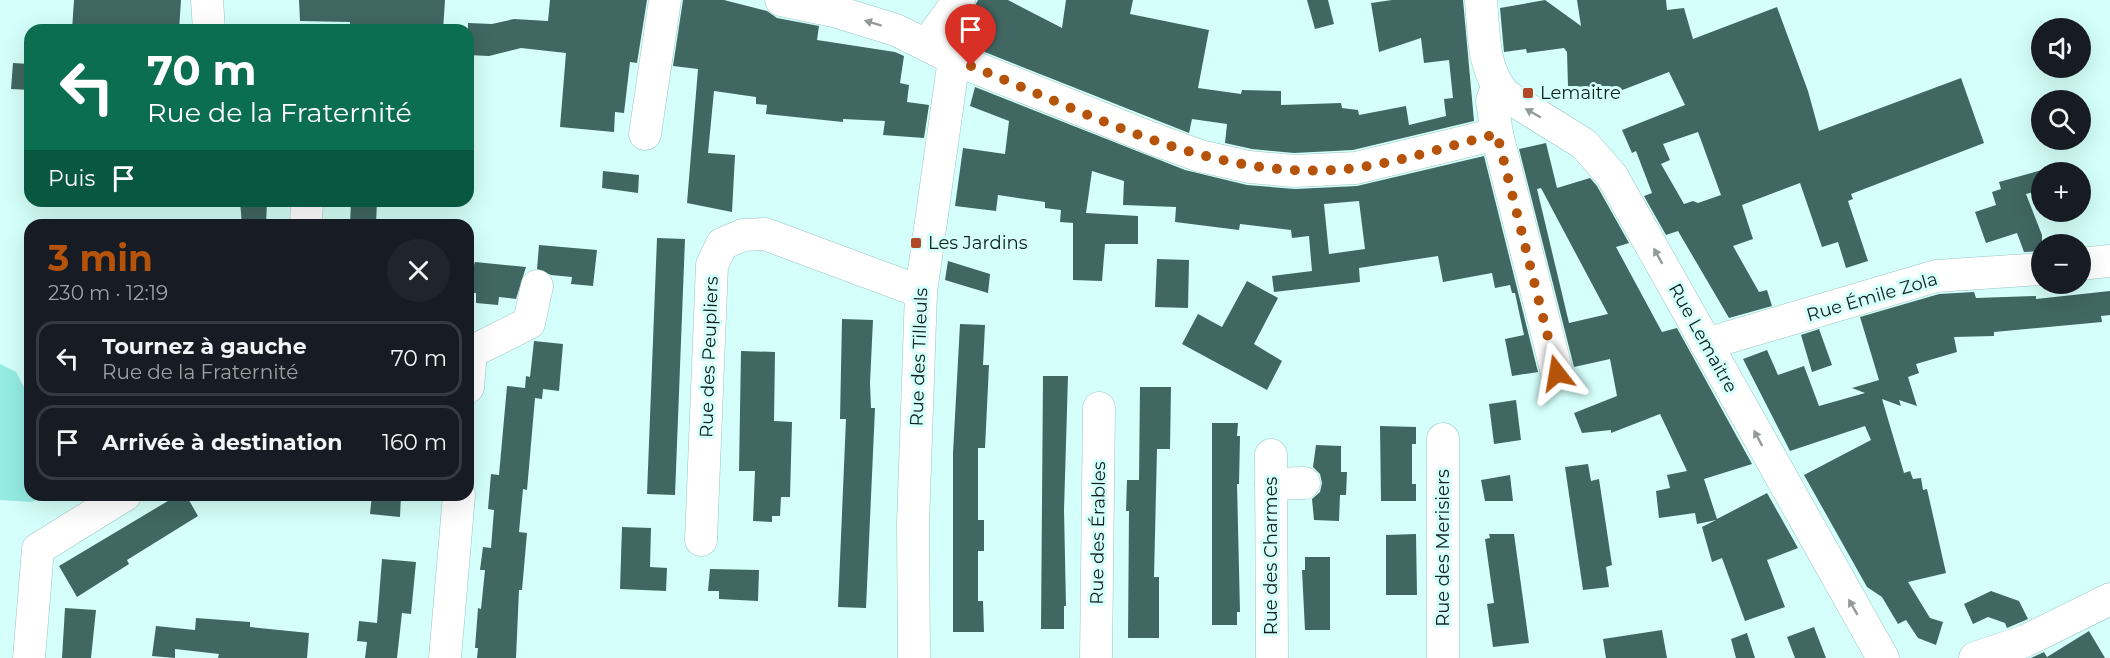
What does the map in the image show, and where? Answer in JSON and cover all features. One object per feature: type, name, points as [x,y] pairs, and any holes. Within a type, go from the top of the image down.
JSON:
[{"type":"street","points":[[207,0],[209,24]]},
{"type":"street","points":[[645,134],[665,0]]},
{"type":"street","points":[[781,0],[834,11],[896,30],[954,59],[1191,153],[1249,167],[1294,171],[1356,168],[1497,134]]},
{"type":"street","points":[[927,44],[959,0]]},
{"type":"street","points":[[1481,0],[1485,54],[1497,86],[1492,101],[1497,134],[1557,373]]},
{"type":"street","name":"Rue des Tilleuls","points":[[914,658],[913,524],[921,292],[954,59]]},
{"type":"street","name":"Rue Lemaitre","points":[[1497,86],[1512,100],[1584,144],[1597,156],[1627,200],[1883,658]]},
{"type":"street","name":"Rue des Peupliers","points":[[701,540],[712,265],[722,244],[744,235],[765,234],[921,292]]},
{"type":"street","points":[[2091,263],[2110,261]]},
{"type":"street","name":"Rue Émile Zola","points":[[1706,344],[1936,276],[2031,270]]},
{"type":"street","points":[[474,350],[529,323],[537,286]]},
{"type":"street","name":"Rue des Érables","points":[[1096,658],[1099,408]]},
{"type":"street","name":"Rue des Merisiers","points":[[1443,439],[1443,658]]},
{"type":"street","name":"Rue des Charmes","points":[[1272,658],[1271,470],[1304,483]]},
{"type":"street","points":[[29,658],[38,549],[115,501]]},
{"type":"street","points":[[445,658],[458,501]]},
{"type":"street","points":[[1975,658],[2025,641],[2110,599]]},
{"type":"shaded area","points":[[0,364],[16,372],[24,387],[24,501],[34,501],[32,502],[0,500]]},
{"type":"building","points":[[74,0],[181,0],[179,24],[72,24]]},
{"type":"building","points":[[299,0],[445,0],[443,24],[350,24],[350,22],[300,21]]},
{"type":"building","points":[[550,0],[647,0],[637,63],[630,62],[624,113],[615,112],[614,132],[560,127],[566,53],[521,48],[489,56],[474,55],[474,24],[468,23],[492,24],[514,19],[548,21]]},
{"type":"building","points":[[683,0],[724,0],[767,11],[777,18],[819,26],[817,40],[895,52],[904,56],[900,83],[909,85],[907,102],[929,105],[924,138],[883,135],[885,121],[843,119],[843,122],[766,114],[767,105],[756,104],[756,97],[714,91],[708,153],[735,155],[732,212],[687,203],[698,69],[673,66]]},
{"type":"building","points":[[978,0],[1008,0],[1062,28],[1066,0],[1133,0],[1130,14],[1209,30],[1198,88],[1241,94],[1242,90],[1281,91],[1281,105],[1341,103],[1342,108],[1358,110],[1359,115],[1406,106],[1409,125],[1446,116],[1444,99],[1453,98],[1449,60],[1424,63],[1421,38],[1379,52],[1371,3],[1392,0],[1463,0],[1474,121],[1353,150],[1294,153],[1252,149],[1225,143],[1227,124],[1192,119],[1189,133],[967,45],[974,26],[966,22]]},
{"type":"building","points":[[1307,0],[1328,0],[1334,24],[1315,29]]},
{"type":"building","points":[[1545,0],[1581,26],[1577,0],[1666,0],[1667,10],[1684,8],[1693,39],[1777,7],[1808,91],[1819,131],[1961,78],[1984,143],[1851,194],[1853,199],[1848,201],[1868,261],[1846,268],[1838,242],[1822,247],[1800,183],[1742,205],[1753,239],[1733,246],[1759,292],[1767,290],[1772,306],[1729,318],[1678,231],[1666,235],[1644,196],[1652,193],[1636,151],[1632,153],[1622,130],[1685,105],[1669,72],[1594,101],[1593,87],[1568,86],[1567,52],[1564,48],[1527,53],[1526,49],[1504,52],[1500,8]],"holes":[[[1698,132],[1721,195],[1698,203],[1693,201],[1684,204],[1661,164],[1670,160],[1663,144]]]},
{"type":"building","points":[[13,63],[24,64],[24,90],[11,89]]},
{"type":"building","points":[[975,87],[1185,170],[1247,185],[1295,189],[1357,186],[1484,156],[1538,372],[1512,376],[1505,339],[1524,335],[1515,293],[1512,293],[1510,285],[1495,288],[1492,273],[1443,282],[1438,256],[1359,268],[1360,282],[1274,292],[1272,276],[1312,271],[1309,236],[1292,238],[1291,230],[1240,224],[1239,230],[1175,222],[1176,207],[1123,205],[1124,181],[1092,171],[1086,213],[1138,216],[1138,244],[1105,244],[1102,281],[1073,280],[1073,223],[1060,222],[1061,210],[1045,208],[1045,202],[998,195],[996,211],[955,206],[963,148],[1005,154],[1009,121],[970,106]],"holes":[[[1359,201],[1365,249],[1329,254],[1324,204]]]},
{"type":"building","points":[[1546,143],[1557,188],[1590,178],[1597,186],[1629,243],[1616,247],[1662,332],[1677,328],[1752,464],[1704,479],[1717,519],[1767,493],[1798,548],[1767,560],[1785,607],[1745,621],[1722,558],[1712,562],[1702,527],[1716,520],[1697,524],[1695,513],[1659,518],[1656,491],[1670,488],[1667,475],[1687,471],[1660,414],[1611,433],[1611,430],[1582,433],[1574,413],[1617,396],[1610,359],[1574,367],[1519,149]],"holes":[[[1541,188],[1608,314],[1569,323],[1537,189]]]},
{"type":"building","points":[[603,171],[639,175],[638,193],[602,188]]},
{"type":"building","points":[[2031,173],[2031,193],[2026,194],[2031,207],[2031,222],[2037,222],[2042,234],[2031,234],[2031,252],[2024,252],[2017,233],[1986,243],[1975,212],[1996,205],[1992,192],[2001,189],[1999,182]]},
{"type":"building","points":[[240,207],[267,207],[266,219],[242,219]]},
{"type":"building","points":[[351,207],[377,207],[376,219],[350,219]]},
{"type":"building","points":[[657,238],[685,239],[675,495],[647,494]]},
{"type":"building","points":[[539,245],[597,250],[593,286],[571,284],[572,277],[551,275],[537,269]]},
{"type":"building","points":[[1157,259],[1189,260],[1188,308],[1155,307]]},
{"type":"building","points":[[948,261],[990,274],[988,293],[945,280]]},
{"type":"building","points":[[475,262],[526,267],[516,299],[499,297],[498,305],[476,303]]},
{"type":"building","points":[[1247,281],[1278,298],[1254,344],[1282,361],[1267,390],[1182,344],[1198,314],[1222,327]]},
{"type":"building","points":[[2110,291],[2110,315],[2101,316],[2102,322],[1994,332],[1994,336],[1954,337],[1957,352],[1916,364],[1919,373],[1908,377],[1917,406],[1899,400],[1901,406],[1882,399],[1904,473],[1910,471],[1913,479],[1921,478],[1923,490],[1927,489],[1946,573],[1908,582],[1930,618],[1943,622],[1936,645],[1918,638],[1906,620],[1898,624],[1882,597],[1867,587],[1804,475],[1871,440],[1865,426],[1790,451],[1743,359],[1767,350],[1778,375],[1804,366],[1819,406],[1865,393],[1852,388],[1879,380],[1860,317],[1939,294],[1974,292],[1976,298],[2036,296],[2036,299]]},
{"type":"building","points":[[842,319],[873,320],[870,383],[871,408],[875,408],[866,608],[838,607],[846,419],[840,419]]},
{"type":"building","points":[[960,324],[985,325],[983,365],[989,365],[985,448],[978,448],[978,520],[984,520],[984,551],[978,551],[978,601],[983,601],[984,632],[953,632],[953,453]]},
{"type":"building","points":[[1819,329],[1832,365],[1812,372],[1801,335]]},
{"type":"building","points":[[534,341],[563,344],[559,391],[543,389],[542,399],[535,398],[527,490],[523,489],[519,532],[527,533],[522,590],[519,590],[516,658],[477,658],[478,648],[475,648],[478,608],[481,609],[485,570],[480,570],[483,547],[491,548],[494,510],[488,509],[491,474],[499,475],[507,386],[525,388],[526,376],[530,377]]},
{"type":"building","points":[[741,351],[775,352],[774,421],[792,422],[790,497],[781,497],[780,516],[772,516],[772,522],[753,521],[755,471],[739,471]]},
{"type":"building","points":[[1043,376],[1068,376],[1064,510],[1066,606],[1064,606],[1064,629],[1041,629]]},
{"type":"building","points":[[1140,387],[1171,387],[1170,449],[1157,449],[1154,577],[1159,577],[1159,638],[1128,638],[1129,511],[1126,511],[1127,480],[1139,480]]},
{"type":"building","points":[[1516,400],[1521,440],[1494,444],[1489,404]]},
{"type":"building","points":[[1212,423],[1238,423],[1237,436],[1240,436],[1239,484],[1237,484],[1240,612],[1237,612],[1237,625],[1212,625]]},
{"type":"building","points":[[1380,426],[1416,427],[1416,444],[1412,444],[1412,484],[1416,484],[1416,501],[1381,501]]},
{"type":"building","points":[[1316,445],[1341,446],[1341,472],[1347,472],[1346,495],[1340,495],[1339,521],[1314,520],[1312,499],[1320,492],[1322,483],[1320,474],[1313,467]]},
{"type":"building","points":[[1588,464],[1591,481],[1599,479],[1612,565],[1606,567],[1609,587],[1583,590],[1565,467]]},
{"type":"building","points":[[1510,475],[1513,501],[1485,501],[1481,480]]},
{"type":"building","points":[[168,501],[189,501],[198,516],[127,560],[129,564],[77,597],[59,566]]},
{"type":"building","points":[[371,501],[401,501],[400,517],[370,514]]},
{"type":"building","points":[[622,527],[651,528],[650,567],[667,568],[666,591],[620,589]]},
{"type":"building","points":[[1416,534],[1417,595],[1386,595],[1386,535]]},
{"type":"building","points":[[1489,534],[1514,534],[1529,643],[1493,647],[1487,604],[1494,603],[1485,539],[1490,538]]},
{"type":"building","points":[[1305,557],[1330,557],[1330,630],[1305,630],[1302,570],[1305,570]]},
{"type":"building","points":[[382,559],[416,562],[411,614],[402,613],[397,658],[365,658],[367,642],[357,641],[359,621],[377,623]]},
{"type":"building","points":[[710,569],[759,570],[758,601],[719,599],[719,591],[708,591]]},
{"type":"building","points":[[1991,591],[2019,601],[2028,619],[2007,628],[2005,623],[1988,617],[1973,624],[1964,604]]},
{"type":"building","points":[[65,608],[96,610],[91,658],[62,658]]},
{"type":"building","points":[[196,618],[250,622],[250,627],[309,633],[307,658],[218,658],[219,654],[175,649],[175,658],[152,656],[156,626],[195,630]]},
{"type":"building","points":[[1814,627],[1826,658],[1795,658],[1787,637]]},
{"type":"building","points":[[1662,630],[1667,658],[1606,658],[1603,639]]},
{"type":"building","points":[[2089,631],[2105,658],[2031,658],[2044,652],[2047,657]]},
{"type":"building","points":[[1747,633],[1755,658],[1736,658],[1731,639]]},
{"type":"place","name":"Lemaitre","points":[[1528,93]]},
{"type":"place","name":"Les Jardins","points":[[916,243]]},
{"type":"route","points":[[971,66],[1200,156],[1249,167],[1294,171],[1356,168],[1497,134],[1557,373]]}]
